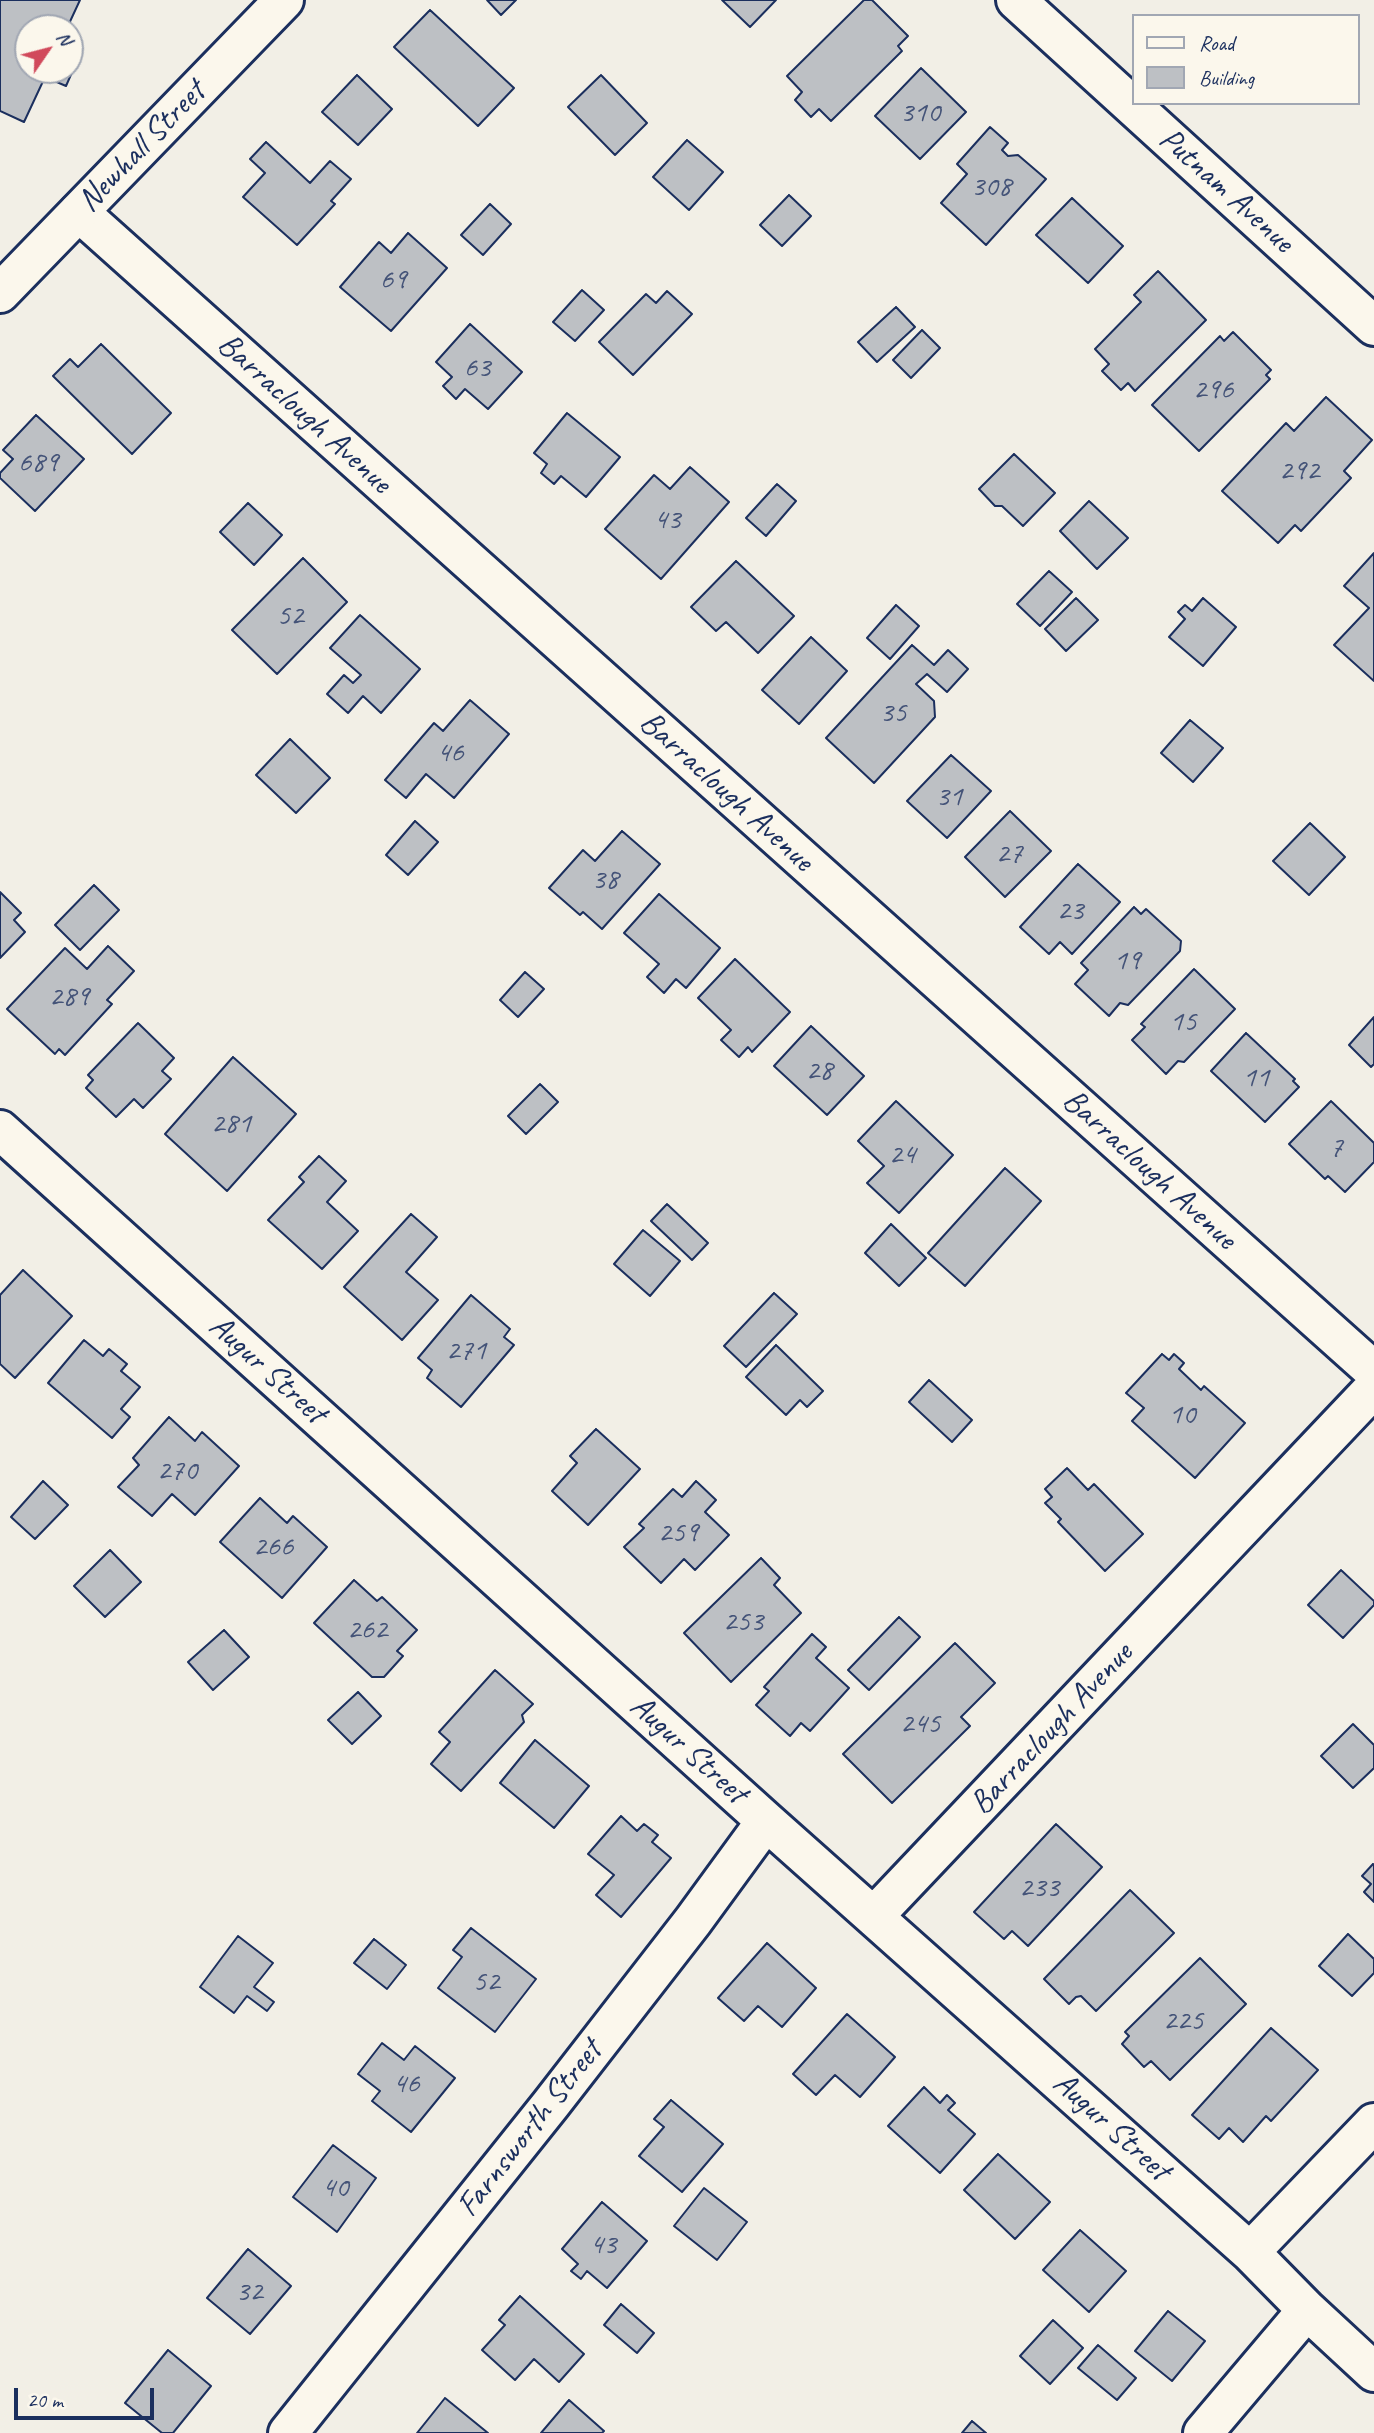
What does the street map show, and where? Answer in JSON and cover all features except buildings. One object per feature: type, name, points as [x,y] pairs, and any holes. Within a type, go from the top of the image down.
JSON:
[{"type":"street","name":"Newhall Street","points":[[0,293],[284,0]]},
{"type":"street","name":"Putnam Avenue","points":[[1016,0],[1374,326]]},
{"type":"street","name":"Barraclough Avenue","points":[[79,212],[1374,1371]]},
{"type":"street","name":"Augur Street","points":[[0,1129],[766,1821],[1250,2252],[1374,2372]]},
{"type":"street","name":"Barraclough Avenue","points":[[874,1916],[1374,1388]]},
{"type":"street","name":"Farnsworth Street","points":[[288,2433],[551,2104],[693,1921],[766,1821]]},
{"type":"street","points":[[1250,2252],[1374,2123]]},
{"type":"street","points":[[1203,2433],[1307,2309]]}]
